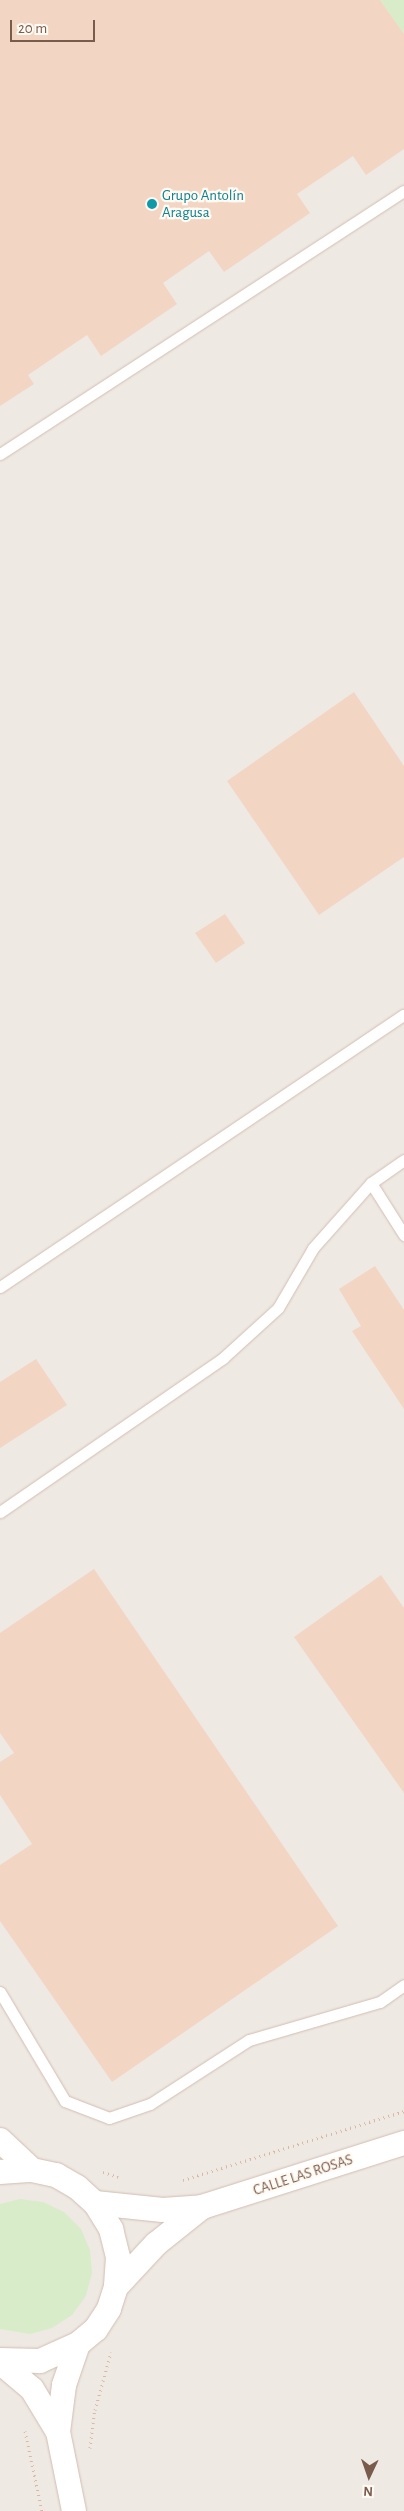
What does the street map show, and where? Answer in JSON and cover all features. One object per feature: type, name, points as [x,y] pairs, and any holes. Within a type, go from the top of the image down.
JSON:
[{"type":"street","points":[[0,2140],[32,2170]]},
{"type":"street","name":"CALLE LAS ROSAS","points":[[95,2203],[163,2210],[202,2207],[404,2143]]},
{"type":"street","points":[[0,2172],[32,2170],[56,2175],[77,2187],[95,2203],[111,2228],[116,2248],[116,2287],[109,2309],[96,2329],[78,2344],[40,2361],[0,2361]]},
{"type":"street","name":"CALLE LAS ROSAS","points":[[116,2287],[156,2244],[202,2207]]},
{"type":"street","points":[[74,2511],[58,2432],[64,2385],[78,2344]]},
{"type":"street","points":[[0,2361],[32,2389],[58,2432]]},
{"type":"lane","points":[[0,454],[404,191]]},
{"type":"lane","points":[[0,1287],[404,1015]]},
{"type":"lane","points":[[0,1512],[223,1358],[278,1308],[313,1248],[370,1183],[404,1160]]},
{"type":"lane","points":[[370,1183],[404,1235]]},
{"type":"lane","points":[[0,1992],[66,2100],[109,2118],[150,2104],[248,2040],[380,2002],[404,1984]]},
{"type":"path","points":[[175,2181],[404,2111]]},
{"type":"path","points":[[96,2170],[123,2179]]},
{"type":"path","points":[[90,2453],[95,2410],[115,2344]]},
{"type":"path","points":[[23,2427],[42,2511]]},
{"type":"shaded area","points":[[0,0],[404,0],[404,2511],[0,2511]]},
{"type":"green space","points":[[380,0],[404,0],[404,34]]},
{"type":"green space","points":[[20,2199],[43,2202],[64,2212],[81,2229],[90,2250],[92,2273],[86,2296],[72,2315],[52,2328],[30,2334],[0,2329],[0,2204]]},
{"type":"building","name":"Grupo Antolín Aragusa","points":[[0,0],[380,0],[404,34],[404,149],[366,175],[353,156],[297,194],[310,213],[224,272],[209,251],[163,283],[177,304],[101,356],[87,335],[28,375],[34,384],[0,406]]},
{"type":"building","points":[[354,692],[404,766],[404,857],[319,915],[227,781]]},
{"type":"building","points":[[225,914],[245,943],[216,963],[195,933]]},
{"type":"building","points":[[375,1266],[404,1310],[404,1409],[352,1331],[361,1326],[339,1289]]},
{"type":"building","points":[[36,1359],[67,1405],[0,1448],[0,1382]]},
{"type":"building","points":[[94,1569],[338,1926],[112,2082],[0,1921],[0,1865],[32,1844],[0,1795],[0,1762],[14,1753],[0,1733],[0,1633]]},
{"type":"building","points":[[381,1575],[404,1608],[404,1793],[294,1637]]},
{"type":"place","name":"Grupo Antolín Aragusa","points":[[152,204]]}]
